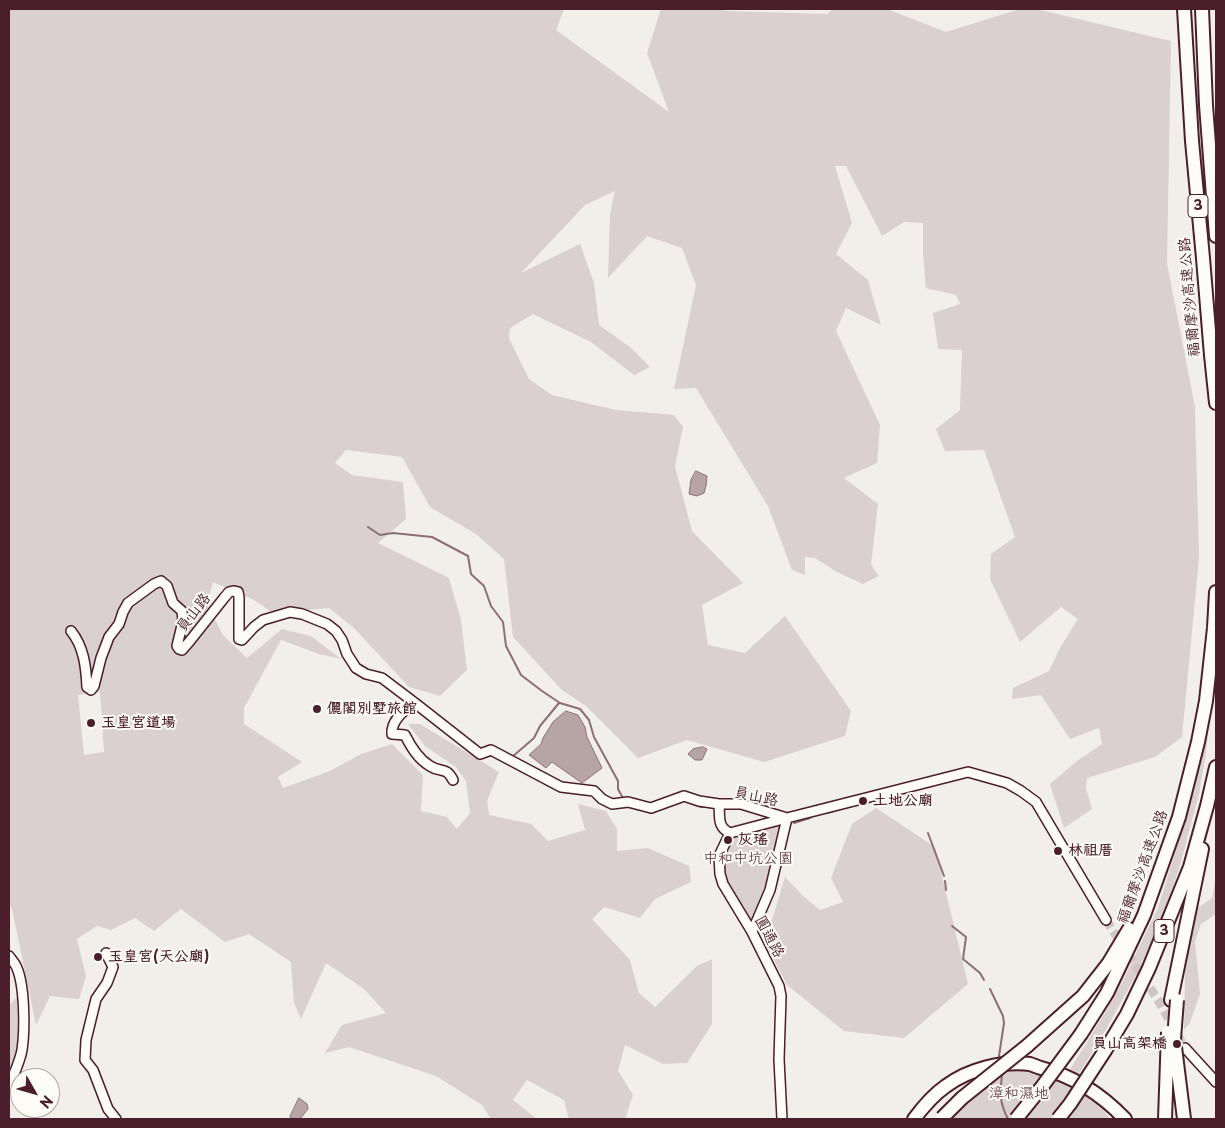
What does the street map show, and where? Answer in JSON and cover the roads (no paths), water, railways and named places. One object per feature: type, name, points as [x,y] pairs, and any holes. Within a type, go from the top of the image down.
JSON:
[{"type":"highway","name":"福爾摩沙高速公路","points":[[1184,9],[1192,141],[1216,404]]},
{"type":"highway","name":"福爾摩沙高速公路","points":[[1202,9],[1206,105],[1216,236]]},
{"type":"highway","name":"福爾摩沙高速公路","points":[[1016,1119],[1081,1034],[1107,993],[1144,915],[1179,817],[1198,742],[1206,701],[1216,592]]},
{"type":"highway","name":"3","points":[[1058,1119],[1106,1049],[1127,1014],[1150,968],[1190,867],[1216,767]]},
{"type":"highway","points":[[1165,1119],[1167,1046],[1178,965],[1201,858],[1207,806]]},
{"type":"highway","points":[[942,1119],[962,1098],[1027,1046],[1083,996],[1108,964],[1127,935],[1179,817]]},
{"type":"highway","points":[[1174,1000],[1174,1039],[1184,1119]]},
{"type":"highway","points":[[914,1119],[931,1098],[945,1086],[965,1074],[1005,1064],[1030,1064],[1053,1071],[1077,1082],[1125,1119]]},
{"type":"highway","points":[[1094,1094],[1113,1119]]},
{"type":"street","name":"員山路","points":[[71,631],[76,636],[85,662],[87,687],[91,690],[94,686],[101,658],[109,637],[119,624],[128,603],[154,584],[161,581],[167,586],[173,603],[182,611],[183,621],[177,646],[179,650],[182,650],[229,592],[233,590],[238,592],[239,597],[238,639],[242,640],[263,620],[290,612],[302,614],[327,624],[336,631],[342,640],[347,654],[356,668],[366,674],[382,678],[480,754],[491,750],[562,786],[594,791],[602,799],[612,804],[628,802],[651,808],[684,796],[719,807],[741,804],[787,818],[968,772],[1006,783],[1036,802],[1106,920]]},
{"type":"street","points":[[415,703],[406,708],[394,722],[392,734],[405,735],[418,756],[431,767],[444,770],[451,775],[453,780]]},
{"type":"street","points":[[719,807],[721,825],[729,837],[787,818]]},
{"type":"street","points":[[752,932],[770,890],[787,818]]},
{"type":"street","name":"圓通路","points":[[729,837],[719,856],[720,874],[723,884],[752,932],[779,986],[781,996],[780,1059],[782,1119]]},
{"type":"street","points":[[106,953],[113,967],[107,982],[96,999],[86,1040],[85,1060],[93,1070],[108,1109],[116,1119]]},
{"type":"street","points":[[9,956],[16,965],[23,998],[22,1052],[9,1087]]},
{"type":"street","points":[[1185,1048],[1216,1082]]},
{"type":"waterway","points":[[368,527],[380,535],[393,533],[432,537],[468,556],[471,574],[484,586],[491,606],[503,622],[506,646],[521,675],[560,703],[580,709],[589,720],[594,737],[618,781],[618,789],[624,800]]},
{"type":"waterway","points":[[512,757],[534,738],[540,726],[559,703]]},
{"type":"waterway","points":[[688,802],[701,807],[712,807]]},
{"type":"waterway","points":[[827,813],[866,802]]},
{"type":"waterway","points":[[739,808],[749,811]]},
{"type":"waterway","points":[[794,823],[810,818]]},
{"type":"waterway","points":[[928,833],[944,876]]},
{"type":"waterway","points":[[945,881],[946,890]]},
{"type":"waterway","points":[[952,926],[966,937],[963,959],[980,973],[984,980]]},
{"type":"waterway","points":[[990,989],[1003,1016],[1004,1023],[999,1056]]},
{"type":"waterway","points":[[1002,1074],[1001,1097],[1008,1119]]},
{"type":"tunnel","points":[[1106,920],[1158,1000],[1185,1048]]},
{"type":"place","name":"儷閣別墅旅館","points":[[317,709]]},
{"type":"place","name":"玉皇宮道場","points":[[91,723]]},
{"type":"place","name":"土地公廟","points":[[863,801]]},
{"type":"place","name":"灰瑤","points":[[728,840]]},
{"type":"place","name":"林祖厝","points":[[1058,851]]},
{"type":"place","name":"玉皇宮(天公廟)","points":[[98,957]]},
{"type":"place","name":"員山高架橋","points":[[1177,1044]]},
{"type":"park label","name":"中和中坑公園","points":[[748,859]]},
{"type":"park label","name":"漳和濕地","points":[[1019,1094]]}]
